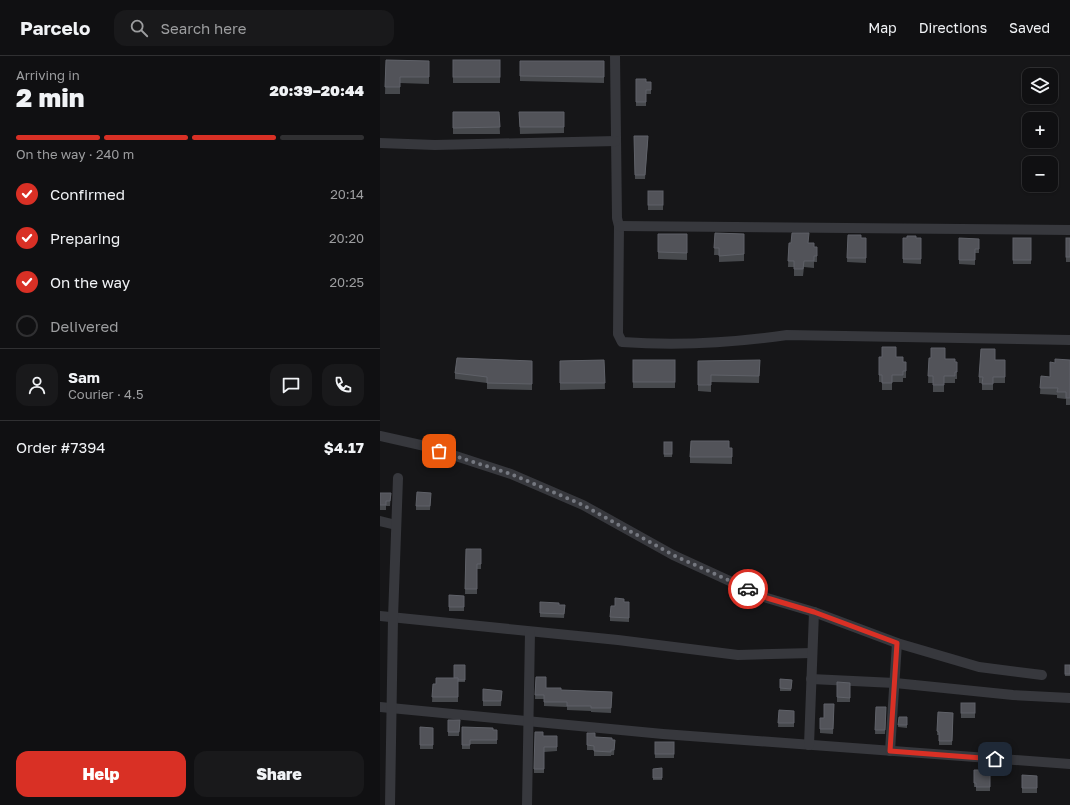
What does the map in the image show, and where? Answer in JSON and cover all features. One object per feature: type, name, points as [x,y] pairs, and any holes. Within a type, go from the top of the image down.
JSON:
[{"type":"street","points":[[615,56],[616,218],[619,226],[618,334],[622,342],[664,345],[754,340],[787,336],[1070,340]]},
{"type":"street","points":[[380,143],[435,145],[616,141]]},
{"type":"street","points":[[619,226],[1070,230]]},
{"type":"street","points":[[380,436],[425,446],[511,474],[583,505],[673,555],[767,598],[814,612],[897,643],[979,667],[1042,675]]},
{"type":"street","points":[[390,805],[393,708],[393,618],[398,478]]},
{"type":"street","points":[[380,521],[396,525]]},
{"type":"street","points":[[809,745],[814,612]]},
{"type":"street","points":[[380,616],[618,640],[738,655],[812,653]]},
{"type":"street","points":[[527,805],[528,721],[530,720],[530,632]]},
{"type":"street","points":[[890,751],[897,643]]},
{"type":"street","points":[[811,678],[895,683],[1013,695],[1070,698]]},
{"type":"street","points":[[380,707],[663,734],[1070,764]]},
{"type":"building","points":[[386,60],[429,61],[429,77],[400,77],[400,87],[385,87]]},
{"type":"building","points":[[453,60],[500,60],[500,77],[453,77]]},
{"type":"building","points":[[520,61],[604,61],[604,77],[520,76]]},
{"type":"building","points":[[636,79],[646,79],[646,82],[651,82],[651,90],[646,90],[646,102],[636,102]]},
{"type":"building","points":[[453,112],[499,112],[500,127],[453,128]]},
{"type":"building","points":[[519,112],[564,112],[564,127],[520,127]]},
{"type":"building","points":[[634,136],[648,136],[645,175],[635,175]]},
{"type":"building","points":[[648,191],[663,191],[663,205],[648,205]]},
{"type":"building","points":[[715,233],[744,234],[744,254],[719,256],[719,248],[714,248]]},
{"type":"building","points":[[792,233],[809,233],[808,243],[814,243],[814,247],[817,247],[817,256],[814,256],[814,261],[804,261],[803,269],[794,269],[794,261],[788,261],[789,243],[791,243]]},
{"type":"building","points":[[658,234],[687,234],[687,253],[658,252]]},
{"type":"building","points":[[848,235],[861,235],[861,238],[866,238],[866,258],[847,258]]},
{"type":"building","points":[[907,236],[916,236],[916,238],[921,238],[921,259],[903,259],[903,238],[907,238]]},
{"type":"building","points":[[959,238],[979,239],[979,249],[975,249],[975,260],[959,260]]},
{"type":"building","points":[[1013,238],[1031,238],[1031,260],[1013,260]]},
{"type":"building","points":[[1066,238],[1070,238],[1070,257],[1066,257]]},
{"type":"building","points":[[882,347],[896,347],[896,357],[903,357],[903,362],[906,362],[906,371],[903,371],[903,375],[892,375],[892,383],[882,383],[882,375],[879,375],[879,357],[882,357]]},
{"type":"building","points":[[931,348],[945,348],[945,359],[955,359],[955,362],[957,362],[957,372],[955,372],[955,376],[944,376],[944,385],[933,385],[933,376],[928,376]]},
{"type":"building","points":[[981,349],[995,349],[995,360],[1005,360],[1005,377],[993,377],[993,384],[982,384],[983,377],[979,377]]},
{"type":"building","points":[[457,358],[532,361],[532,384],[487,383],[487,377],[455,373]]},
{"type":"building","points":[[1055,359],[1070,360],[1070,398],[1066,398],[1066,392],[1057,392],[1058,388],[1040,388],[1041,376],[1050,377],[1050,362],[1055,363]]},
{"type":"building","points":[[604,360],[605,383],[560,383],[560,361]]},
{"type":"building","points":[[633,360],[675,360],[675,382],[633,382]]},
{"type":"building","points":[[760,360],[759,376],[711,375],[711,385],[698,385],[698,361]]},
{"type":"building","points":[[691,441],[729,441],[729,448],[732,448],[732,457],[690,457]]},
{"type":"building","points":[[664,442],[672,442],[672,454],[664,454]]},
{"type":"building","points":[[417,492],[431,493],[430,506],[416,506]]},
{"type":"building","points":[[380,493],[391,493],[390,501],[386,501],[386,505],[380,505]]},
{"type":"building","points":[[466,549],[481,549],[481,564],[477,564],[477,589],[465,589]]},
{"type":"building","points":[[449,595],[464,596],[464,607],[449,607]]},
{"type":"building","points":[[615,598],[624,599],[624,602],[629,602],[629,618],[610,617],[611,606],[615,606]]},
{"type":"building","points":[[540,602],[559,603],[559,605],[565,605],[564,614],[540,613]]},
{"type":"building","points":[[454,665],[465,665],[465,680],[458,680],[458,678],[454,678]]},
{"type":"building","points":[[1065,665],[1070,665],[1070,674],[1065,674]]},
{"type":"building","points":[[536,677],[546,677],[546,688],[612,692],[611,708],[567,706],[567,702],[544,702],[544,695],[535,695]]},
{"type":"building","points":[[436,678],[458,678],[458,697],[432,697],[433,684],[436,684]]},
{"type":"building","points":[[780,679],[792,680],[791,689],[780,688]]},
{"type":"building","points":[[837,682],[850,683],[850,698],[837,697]]},
{"type":"building","points":[[483,689],[502,691],[501,701],[483,701]]},
{"type":"building","points":[[961,703],[975,703],[975,713],[961,713]]},
{"type":"building","points":[[824,704],[834,704],[833,729],[820,729],[820,718],[824,718]]},
{"type":"building","points":[[876,707],[886,707],[885,730],[875,730]]},
{"type":"building","points":[[779,710],[794,711],[794,723],[778,723]]},
{"type":"building","points":[[938,712],[953,713],[952,741],[939,741],[939,732],[937,731]]},
{"type":"building","points":[[899,717],[907,717],[907,725],[898,725]]},
{"type":"building","points":[[448,720],[460,720],[459,732],[448,732]]},
{"type":"building","points":[[420,727],[433,728],[433,745],[420,745]]},
{"type":"building","points":[[462,727],[493,728],[493,730],[497,730],[497,740],[470,740],[470,745],[462,745]]},
{"type":"building","points":[[535,732],[543,732],[543,736],[557,736],[557,747],[544,747],[544,769],[534,769]]},
{"type":"building","points":[[587,733],[595,733],[595,737],[612,738],[612,740],[615,740],[614,750],[611,750],[611,752],[594,751],[594,746],[587,745]]},
{"type":"building","points":[[655,742],[674,742],[674,754],[655,754]]},
{"type":"building","points":[[662,768],[662,778],[653,778],[653,769]]},
{"type":"building","points":[[974,770],[990,770],[990,787],[976,787],[976,783],[974,783]]},
{"type":"building","points":[[1022,775],[1037,776],[1037,788],[1022,788]]},
{"type":"way so far","points":[[439,451],[511,474],[583,505],[673,555],[748,589]]},
{"type":"route","points":[[748,589],[767,598],[814,612],[897,643],[890,751],[995,759]]}]
